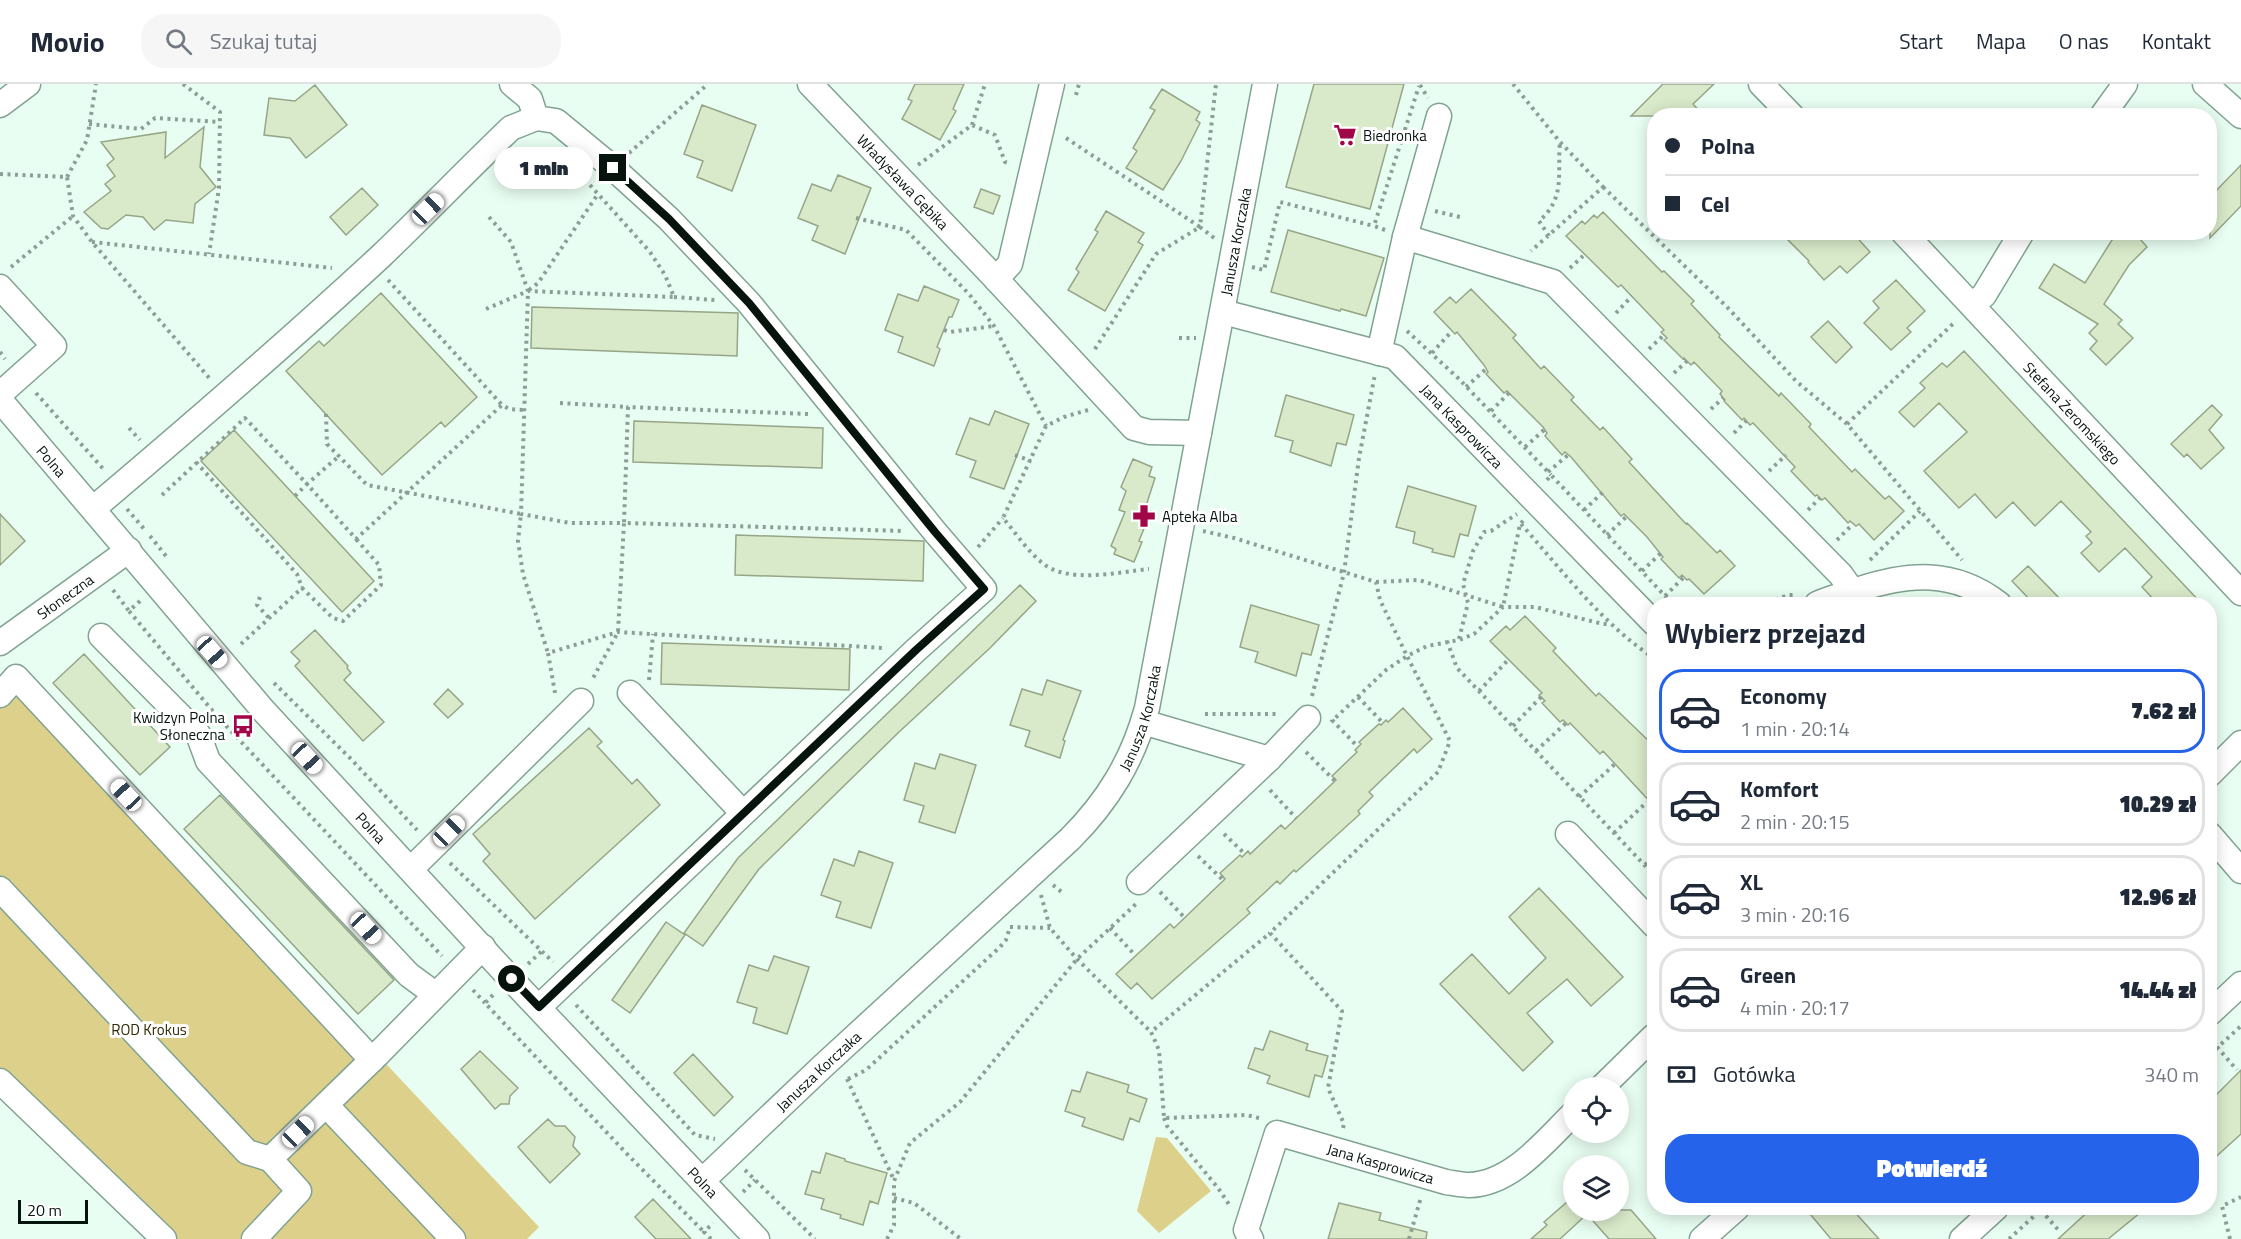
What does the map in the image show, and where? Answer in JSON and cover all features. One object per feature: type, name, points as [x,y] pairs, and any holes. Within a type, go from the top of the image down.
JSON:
[{"type":"street","points":[[0,105],[28,84]]},
{"type":"street","points":[[512,84],[530,99],[536,118]]},
{"type":"street","name":"Władysława Gębika","points":[[810,84],[1134,428],[1149,432],[1199,433]]},
{"type":"street","points":[[996,279],[1010,264],[1052,84]]},
{"type":"street","name":"Janusza Korczaka","points":[[702,1182],[1088,821],[1119,779],[1143,722],[1265,84]]},
{"type":"street","points":[[1761,84],[1784,108]]},
{"type":"street","points":[[2108,108],[2125,84]]},
{"type":"street","points":[[2205,84],[2241,116]]},
{"type":"street","points":[[1379,353],[1411,239],[1439,116]]},
{"type":"street","points":[[94,508],[225,397],[362,272],[511,128],[536,118],[556,121],[613,168],[669,219],[749,303],[984,589],[916,650],[539,1007]]},
{"type":"street","points":[[1411,239],[1553,282],[1841,575],[1850,593]]},
{"type":"street","name":"Stefana Żeromskiego","points":[[1912,240],[2241,593]]},
{"type":"street","points":[[1973,305],[1984,295],[2017,240]]},
{"type":"street","points":[[0,394],[54,346],[5,277]]},
{"type":"street","name":"Jana Kasprowicza","points":[[1223,312],[1395,357],[1530,509],[1647,617]]},
{"type":"street","name":"Polna","points":[[0,400],[94,508],[263,710],[757,1239]]},
{"type":"street","name":"Słoneczna","points":[[0,643],[129,550]]},
{"type":"street","points":[[1838,597],[1886,581],[1911,577],[1943,579],[1973,588],[1988,597]]},
{"type":"street","points":[[101,636],[198,734],[208,761],[409,975],[435,994]]},
{"type":"street","points":[[0,695],[16,677],[372,1060]]},
{"type":"street","points":[[630,693],[743,813]]},
{"type":"street","points":[[411,869],[580,701]]},
{"type":"street","points":[[1147,884],[1269,759],[1301,711]]},
{"type":"street","points":[[1143,722],[1269,759]]},
{"type":"street","points":[[2217,767],[2241,743]]},
{"type":"street","points":[[1568,834],[1647,918]]},
{"type":"street","points":[[2217,843],[2241,871]]},
{"type":"street","points":[[0,889],[247,1152],[270,1159],[299,1191],[255,1239]]},
{"type":"street","points":[[270,1159],[483,947]]},
{"type":"street","points":[[2217,1006],[2241,984]]},
{"type":"street","points":[[1612,1077],[1647,1043]]},
{"type":"street","points":[[0,1081],[164,1239]]},
{"type":"street","points":[[326,1105],[453,1239]]},
{"type":"street","name":"Jana Kasprowicza","points":[[1249,1234],[1277,1133],[1446,1182],[1468,1185],[1499,1177],[1518,1165],[1563,1123]]},
{"type":"street","points":[[1702,1239],[1729,1215]]},
{"type":"street","points":[[1962,1239],[1988,1215]]},
{"type":"path","points":[[96,84],[87,140],[67,177],[73,216],[92,242],[225,397]]},
{"type":"path","points":[[183,84],[220,112],[219,188],[209,254]]},
{"type":"path","points":[[613,168],[708,84]]},
{"type":"path","points":[[887,166],[917,165],[972,125],[985,84]]},
{"type":"path","points":[[1074,105],[1079,84]]},
{"type":"path","points":[[1200,227],[1216,84]]},
{"type":"path","points":[[1513,84],[1560,142],[1647,230]]},
{"type":"path","points":[[1374,226],[1419,86]]},
{"type":"path","points":[[89,124],[141,129],[155,118],[220,122]]},
{"type":"path","points":[[972,125],[995,135],[1005,162],[1032,170]]},
{"type":"path","points":[[1063,147],[1068,127]]},
{"type":"path","points":[[1066,138],[1200,227]]},
{"type":"path","points":[[1550,236],[1539,221],[1550,212],[1555,198],[1561,173],[1558,159],[1560,142]]},
{"type":"path","points":[[528,291],[674,297],[665,275],[650,252],[576,169]]},
{"type":"path","points":[[0,174],[67,177]]},
{"type":"path","points":[[1507,269],[1550,236],[1603,187]]},
{"type":"path","points":[[486,309],[528,291],[538,283],[598,194]]},
{"type":"path","points":[[1266,260],[1280,202],[1374,226],[1411,239],[1426,215],[1433,211],[1464,218]]},
{"type":"path","points":[[5,277],[73,216]]},
{"type":"path","points":[[489,217],[511,242],[528,291],[521,514],[518,541],[523,574],[548,653],[557,723]]},
{"type":"path","points":[[856,218],[906,230],[969,294],[994,326],[1046,426]]},
{"type":"path","points":[[1090,358],[1156,254],[1200,227]]},
{"type":"path","points":[[1657,240],[1727,308],[1796,381],[1847,424],[1978,579],[1973,588]]},
{"type":"path","points":[[92,242],[362,272]]},
{"type":"path","points":[[386,277],[502,405],[509,409],[524,410]]},
{"type":"path","points":[[1615,313],[1632,296]]},
{"type":"path","points":[[1847,424],[1973,305]]},
{"type":"path","points":[[944,330],[950,332],[994,326]]},
{"type":"path","points":[[1403,328],[1491,411],[1665,596],[1684,577]]},
{"type":"path","points":[[1432,353],[1451,332]]},
{"type":"path","points":[[1203,714],[1301,711],[1313,695],[1344,573],[1359,458],[1379,353]]},
{"type":"path","points":[[1466,387],[1486,369]]},
{"type":"path","points":[[21,376],[126,495],[124,506],[170,560]]},
{"type":"path","points":[[1491,411],[1509,393]]},
{"type":"path","points":[[561,403],[842,416]]},
{"type":"path","points":[[356,539],[502,405]]},
{"type":"path","points":[[580,701],[618,632],[628,407]]},
{"type":"path","points":[[978,548],[1003,518],[1046,426],[1064,417],[1089,410]]},
{"type":"path","points":[[326,414],[327,444],[368,485],[406,493],[570,523],[935,532]]},
{"type":"path","points":[[162,495],[196,462],[245,418],[380,565],[381,585],[344,621],[333,618],[302,588],[297,574],[196,462]]},
{"type":"path","points":[[1525,447],[1544,430]]},
{"type":"path","points":[[1014,455],[1031,461]]},
{"type":"path","points":[[1407,656],[1427,646],[1459,640],[1474,634],[1500,612],[1503,607],[1520,524],[1550,474],[1568,455]]},
{"type":"path","points":[[295,496],[339,456]]},
{"type":"path","points":[[1584,510],[1603,492]]},
{"type":"path","points":[[1607,535],[1626,517]]},
{"type":"path","points":[[1003,518],[1041,563],[1065,574],[1082,576],[1174,567]]},
{"type":"path","points":[[1459,640],[1468,603],[1463,584],[1473,550],[1484,532],[1491,531],[1503,523]]},
{"type":"path","points":[[1520,524],[1611,624],[1632,644],[1647,654]]},
{"type":"path","points":[[1182,526],[1234,538],[1376,582],[1419,580],[1503,607],[1535,607],[1611,624]]},
{"type":"path","points":[[1642,572],[1661,553]]},
{"type":"path","points":[[1151,1032],[1270,933],[1438,772],[1450,741],[1380,600],[1376,582]]},
{"type":"path","points":[[158,586],[129,611],[216,715],[485,1003],[704,1232]]},
{"type":"path","points":[[241,644],[302,588]]},
{"type":"path","points":[[260,597],[257,605],[270,618]]},
{"type":"path","points":[[548,653],[618,632],[916,650]]},
{"type":"path","points":[[630,693],[649,680],[653,634]]},
{"type":"path","points":[[234,636],[248,652]]},
{"type":"path","points":[[1447,641],[1457,668],[1645,865]]},
{"type":"path","points":[[1479,691],[1507,661]]},
{"type":"path","points":[[269,677],[351,759],[433,847],[557,966],[578,1010],[695,1135],[714,1138],[815,1239]]},
{"type":"path","points":[[1358,697],[1383,723]]},
{"type":"path","points":[[1513,726],[1541,697]]},
{"type":"path","points":[[1332,720],[1359,747]]},
{"type":"path","points":[[1536,751],[1566,723]]},
{"type":"path","points":[[1302,748],[1335,781]]},
{"type":"path","points":[[1579,797],[1615,764]]},
{"type":"path","points":[[1264,784],[1296,818]]},
{"type":"path","points":[[1614,833],[1647,802]]},
{"type":"path","points":[[1600,834],[1608,826]]},
{"type":"path","points":[[1218,827],[1245,854]]},
{"type":"path","points":[[1193,851],[1223,880]]},
{"type":"path","points":[[1033,898],[1050,884],[1064,894]]},
{"type":"path","points":[[1147,884],[1184,917]]},
{"type":"path","points":[[1041,892],[1050,928],[1077,959],[1151,1032],[1159,1050],[1164,1118],[1167,1126],[1218,1188],[1249,1234]]},
{"type":"path","points":[[887,1239],[894,1225],[894,1181],[910,1143],[960,1102],[1077,959],[1124,915]]},
{"type":"path","points":[[837,1081],[848,1079],[866,1070],[1000,947],[1006,940],[1012,917]]},
{"type":"path","points":[[1010,927],[1050,928]]},
{"type":"path","points":[[1110,928],[1134,954]]},
{"type":"path","points":[[1270,933],[1342,1011],[1328,1088],[1344,1124],[1334,1151]]},
{"type":"path","points":[[485,1003],[542,951]]},
{"type":"path","points":[[2237,1070],[2217,1047],[2241,1026]]},
{"type":"path","points":[[848,1079],[894,1181]]},
{"type":"path","points":[[1164,1118],[1246,1115],[1269,1120]]},
{"type":"path","points":[[1409,1239],[1427,1176]]},
{"type":"path","points":[[2230,1239],[2222,1206],[2241,1197]]},
{"type":"path","points":[[894,1198],[914,1203],[961,1239]]},
{"type":"path","points":[[2010,1239],[2036,1215]]},
{"type":"path","points":[[2047,1215],[2060,1232]]},
{"type":"green space","name":"ROD Krokus","points":[[17,670],[539,1227],[527,1239],[153,1239],[0,1090],[0,688]]},
{"type":"green space","points":[[1156,1137],[1167,1138],[1211,1191],[1159,1233],[1137,1211]]},
{"type":"building","points":[[915,84],[964,84],[953,109],[956,111],[940,140],[902,119],[912,101],[908,99]]},
{"type":"building","name":"Biedronka","points":[[1314,84],[1404,84],[1370,209],[1286,187]]},
{"type":"building","points":[[1663,84],[1714,84],[1693,104],[1697,108],[1647,108],[1647,116],[1631,116]]},
{"type":"building","points":[[315,85],[347,125],[306,158],[290,138],[264,135],[269,98],[295,101]]},
{"type":"building","points":[[1162,89],[1200,112],[1196,120],[1200,123],[1163,190],[1126,168],[1137,151],[1133,148],[1155,110],[1150,108]]},
{"type":"building","points":[[702,105],[756,125],[732,191],[697,177],[703,161],[684,154]]},
{"type":"building","points":[[204,127],[200,167],[216,187],[195,204],[193,223],[166,220],[154,230],[143,217],[126,215],[108,229],[101,228],[84,212],[111,191],[105,184],[115,176],[107,165],[114,159],[101,142],[166,132],[165,158]]},
{"type":"building","points":[[2241,165],[2241,206],[2217,231],[2217,190]]},
{"type":"building","points":[[838,175],[871,188],[845,254],[812,240],[818,226],[798,218],[812,184],[831,191]]},
{"type":"building","points":[[362,188],[378,205],[346,235],[330,217]]},
{"type":"building","points":[[981,189],[1000,196],[993,214],[974,207]]},
{"type":"building","points":[[1106,211],[1144,233],[1138,242],[1143,245],[1105,311],[1068,290],[1079,272],[1076,269],[1098,232],[1095,230]]},
{"type":"building","points":[[1603,212],[1694,301],[1691,304],[1720,335],[1719,337],[1779,396],[1781,393],[1811,424],[1809,427],[1852,472],[1855,469],[1885,499],[1889,496],[1904,511],[1874,540],[1859,524],[1856,526],[1850,521],[1848,523],[1825,498],[1822,500],[1817,495],[1815,496],[1791,471],[1795,467],[1753,423],[1750,425],[1744,418],[1742,420],[1724,401],[1720,394],[1722,391],[1694,362],[1691,365],[1664,340],[1667,338],[1661,332],[1664,330],[1621,285],[1618,287],[1566,236],[1582,221],[1585,224],[1594,215],[1597,218]]},
{"type":"building","points":[[1288,230],[1384,258],[1366,316],[1271,292]]},
{"type":"building","points":[[1788,240],[1859,240],[1870,252],[1847,273],[1840,266],[1824,280]]},
{"type":"building","points":[[2112,240],[2141,240],[2147,247],[2129,265],[2104,304],[2122,320],[2118,324],[2133,338],[2106,365],[2090,349],[2097,341],[2089,333],[2098,324],[2039,288],[2054,264],[2085,283]]},
{"type":"building","points":[[1896,280],[1925,311],[1907,328],[1911,332],[1891,350],[1864,323],[1879,308],[1873,301]]},
{"type":"building","points":[[924,286],[959,300],[952,317],[949,317],[937,347],[940,349],[934,366],[898,352],[903,337],[885,330],[898,294],[918,301]]},
{"type":"building","points":[[1471,289],[1516,335],[1513,338],[1541,369],[1544,366],[1574,397],[1571,400],[1600,430],[1603,427],[1632,459],[1629,462],[1686,524],[1717,553],[1720,550],[1735,566],[1704,594],[1689,579],[1687,580],[1682,575],[1679,578],[1661,559],[1663,557],[1647,537],[1624,514],[1621,516],[1571,457],[1565,452],[1562,455],[1545,436],[1547,433],[1543,427],[1507,391],[1504,393],[1486,374],[1488,372],[1484,365],[1457,332],[1455,334],[1434,312],[1450,297],[1456,303]]},
{"type":"building","points":[[381,293],[477,397],[445,427],[441,422],[382,475],[286,371],[319,341],[324,346]]},
{"type":"building","points":[[532,307],[738,313],[737,356],[531,348]]},
{"type":"building","points":[[1828,321],[1852,347],[1836,363],[1811,337]]},
{"type":"building","points":[[1964,351],[2195,597],[2151,597],[2142,587],[2152,577],[2125,548],[2099,572],[2081,553],[2092,543],[2086,536],[2091,532],[2061,501],[2035,526],[2013,502],[1996,518],[1975,494],[1959,508],[1924,471],[1967,432],[1939,403],[1914,427],[1899,412],[1925,388],[1920,383],[1942,363],[1947,367]]},
{"type":"building","points":[[1286,395],[1354,415],[1346,445],[1337,443],[1331,466],[1290,452],[1293,441],[1275,436]]},
{"type":"building","points":[[2212,405],[2222,415],[2209,430],[2224,448],[2201,469],[2187,454],[2184,457],[2171,444]]},
{"type":"building","points":[[995,411],[1029,424],[1004,489],[970,477],[976,461],[956,454],[970,418],[989,425]]},
{"type":"building","points":[[634,421],[823,428],[822,468],[633,462]]},
{"type":"building","points":[[234,430],[374,581],[342,612],[201,461]]},
{"type":"building","points":[[1133,459],[1152,467],[1149,476],[1155,478],[1145,509],[1151,511],[1139,541],[1142,542],[1134,562],[1114,554],[1116,549],[1111,546],[1125,512],[1119,510],[1126,491],[1121,487]]},
{"type":"building","points":[[1408,486],[1476,506],[1468,536],[1460,534],[1454,557],[1432,552],[1433,549],[1413,543],[1415,532],[1396,527]]},
{"type":"building","points":[[0,514],[25,541],[0,565]]},
{"type":"building","points":[[736,535],[924,541],[923,581],[735,575]]},
{"type":"building","points":[[2028,566],[2058,597],[2027,597],[2012,581]]},
{"type":"building","points":[[1020,585],[1036,601],[759,869],[703,946],[684,933],[738,858]]},
{"type":"building","points":[[1251,605],[1319,625],[1311,655],[1302,653],[1296,676],[1255,662],[1258,652],[1240,647]]},
{"type":"building","points":[[1525,616],[1556,648],[1553,651],[1596,696],[1599,693],[1647,739],[1647,798],[1603,751],[1600,754],[1570,723],[1568,725],[1563,720],[1560,722],[1542,703],[1545,701],[1539,695],[1542,693],[1490,641],[1506,626],[1510,630]]},
{"type":"building","points":[[315,630],[348,666],[351,673],[344,680],[384,722],[363,741],[295,666],[300,661],[291,652]]},
{"type":"building","points":[[662,643],[850,649],[849,690],[661,684]]},
{"type":"building","points":[[84,654],[170,747],[140,775],[53,683]]},
{"type":"building","points":[[1047,680],[1081,691],[1063,740],[1065,741],[1060,758],[1025,746],[1030,731],[1010,725],[1022,689],[1042,695]]},
{"type":"building","points":[[448,689],[463,704],[448,718],[434,704]]},
{"type":"building","points":[[1403,708],[1432,739],[1417,753],[1414,749],[1369,792],[1373,796],[1358,811],[1360,814],[1296,872],[1294,870],[1280,884],[1277,881],[1247,909],[1250,913],[1152,999],[1137,983],[1131,989],[1116,974],[1170,924],[1174,928],[1225,879],[1220,873],[1240,855],[1242,857],[1248,851],[1250,854],[1281,825],[1285,829],[1336,780],[1332,776],[1357,752],[1355,750],[1361,744],[1359,742],[1379,724],[1381,725],[1386,720],[1388,722]]},
{"type":"building","points":[[589,728],[602,742],[597,746],[632,784],[637,779],[660,805],[535,919],[483,861],[490,854],[473,834]]},
{"type":"building","points":[[940,754],[976,765],[955,833],[919,822],[924,806],[904,800],[915,763],[935,769]]},
{"type":"building","points":[[220,795],[394,980],[358,1014],[184,829]]},
{"type":"building","points":[[859,851],[893,863],[871,928],[836,917],[841,902],[821,895],[834,859],[854,866]]},
{"type":"building","points":[[1539,888],[1623,977],[1591,1006],[1567,979],[1527,1013],[1553,1042],[1523,1071],[1440,984],[1472,954],[1509,994],[1546,958],[1509,917]]},
{"type":"building","points":[[666,922],[685,935],[630,1013],[612,1000]]},
{"type":"building","points":[[774,956],[809,967],[787,1034],[753,1023],[757,1008],[737,1002],[749,965],[768,971]]},
{"type":"building","points":[[1270,1031],[1308,1044],[1306,1050],[1328,1056],[1322,1077],[1315,1075],[1309,1097],[1267,1083],[1270,1076],[1248,1068],[1255,1048],[1263,1050]]},
{"type":"building","points":[[480,1051],[518,1088],[510,1096],[509,1104],[501,1104],[495,1109],[461,1069]]},
{"type":"building","points":[[693,1054],[733,1097],[714,1116],[674,1073]]},
{"type":"building","points":[[2241,1070],[2241,1134],[2217,1156],[2217,1094]]},
{"type":"building","points":[[1087,1072],[1129,1085],[1127,1092],[1147,1099],[1139,1122],[1130,1118],[1123,1140],[1082,1126],[1085,1118],[1065,1111],[1072,1090],[1080,1092]]},
{"type":"building","points":[[548,1119],[555,1126],[565,1126],[575,1137],[573,1146],[580,1154],[550,1183],[518,1147]]},
{"type":"building","points":[[826,1153],[887,1173],[878,1204],[870,1201],[863,1225],[821,1209],[824,1199],[805,1194],[812,1171],[820,1173]]},
{"type":"building","points":[[653,1199],[691,1239],[656,1239],[635,1217]]},
{"type":"building","points":[[1339,1203],[1381,1213],[1379,1220],[1427,1232],[1426,1239],[1328,1239]]},
{"type":"building","points":[[1563,1206],[1563,1221],[1579,1221],[1560,1239],[1531,1239],[1547,1225],[1544,1222]]},
{"type":"building","points":[[1629,1210],[1631,1210],[1656,1239],[1609,1239],[1593,1221],[1629,1221]]},
{"type":"building","points":[[1811,1215],[1857,1215],[1879,1239],[1831,1239]]},
{"type":"building","points":[[2084,1215],[2137,1215],[2108,1239],[2058,1239]]},
{"type":"place","name":"Biedronka","points":[[1345,135]]},
{"type":"place","name":"Apteka Alba","points":[[1144,516]]},
{"type":"place","name":"Kwidzyn Polna Słoneczna","points":[[243,726]]},
{"type":"route","points":[[512,979],[539,1007],[916,650],[984,589],[749,303],[669,219],[613,168]]}]
